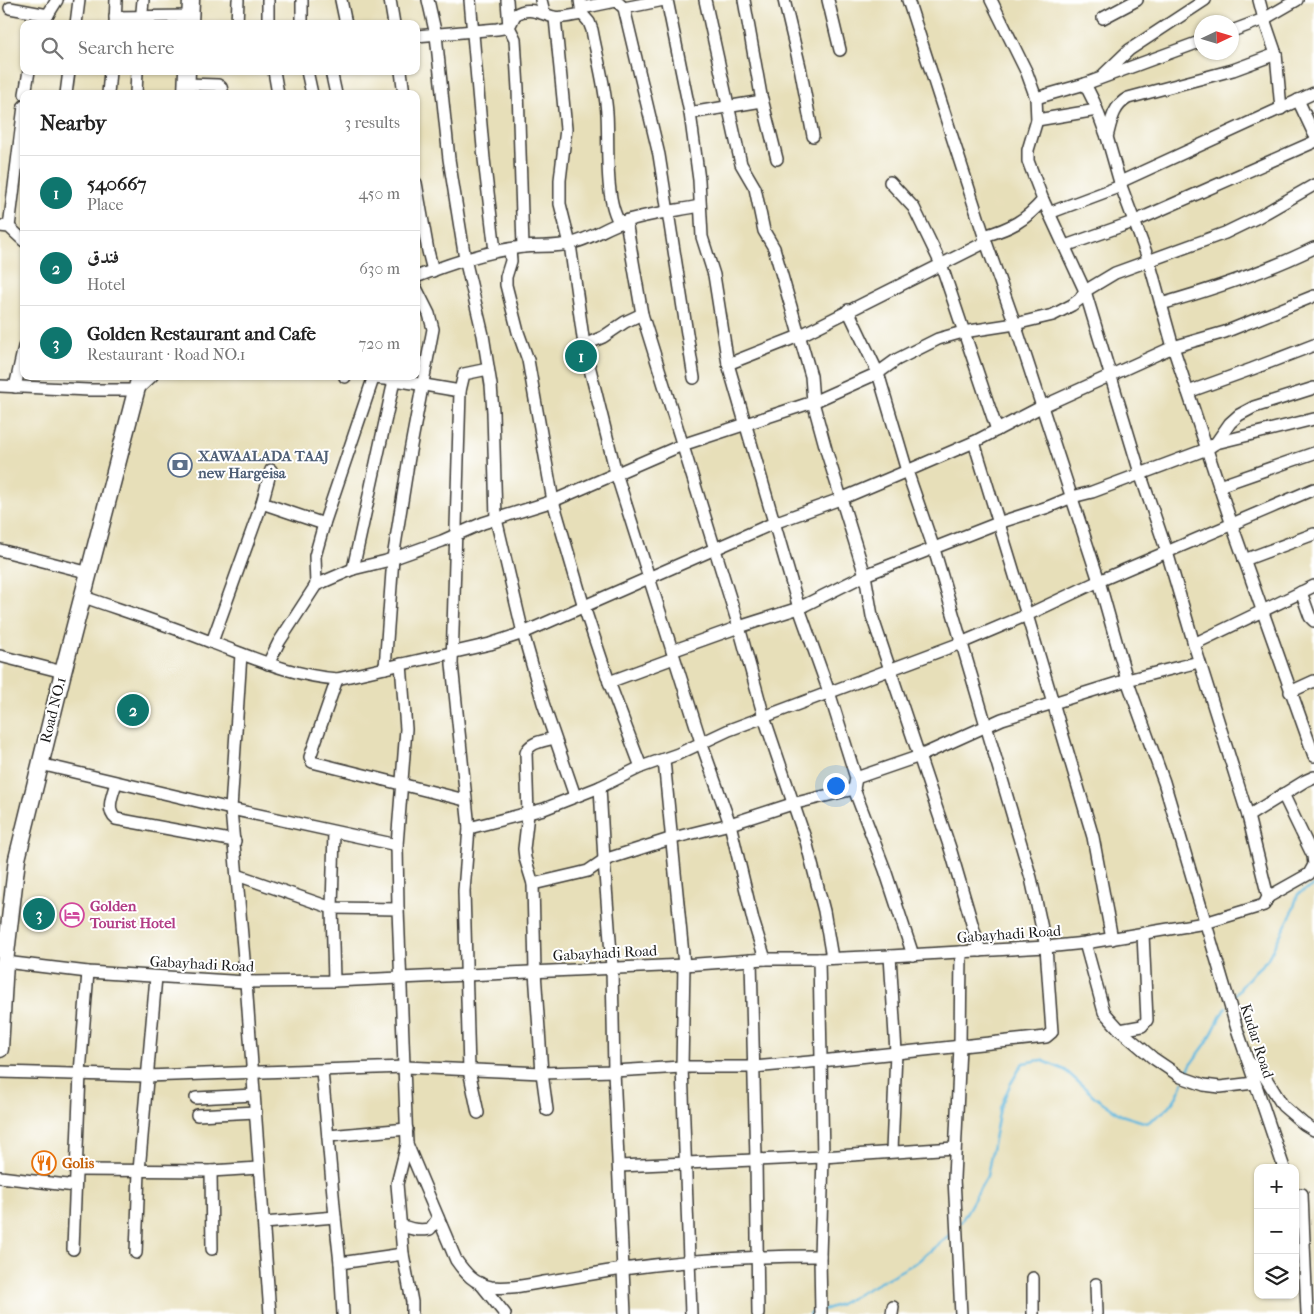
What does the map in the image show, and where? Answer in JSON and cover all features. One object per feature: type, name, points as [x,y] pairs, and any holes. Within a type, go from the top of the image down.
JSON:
[{"type":"highway","name":"Road NO.1","points":[[0,1049],[2,992],[17,859],[63,672],[139,383]]},
{"type":"street","points":[[34,12],[35,0]]},
{"type":"street","points":[[10,8],[34,12],[45,19],[56,0]]},
{"type":"street","points":[[76,20],[78,0]]},
{"type":"street","points":[[116,0],[115,20],[141,20],[190,13]]},
{"type":"street","points":[[141,20],[143,0]]},
{"type":"street","points":[[237,20],[238,0]]},
{"type":"street","points":[[268,0],[268,20]]},
{"type":"street","points":[[302,0],[302,20]]},
{"type":"street","points":[[341,0],[345,20]]},
{"type":"street","points":[[390,0],[393,20]]},
{"type":"street","points":[[428,0],[436,35],[449,159],[465,259],[483,335],[488,369],[493,412],[496,519],[523,633],[554,738],[575,796]]},
{"type":"street","points":[[470,0],[484,159],[495,251]]},
{"type":"street","points":[[507,0],[508,26],[515,39],[523,247]]},
{"type":"street","points":[[541,0],[544,12]]},
{"type":"street","points":[[420,36],[508,26],[518,12],[532,10],[544,12],[555,18],[582,8],[618,3],[665,0],[690,113],[699,180],[702,237],[714,275],[728,364],[799,608],[829,692],[855,784],[913,954]]},
{"type":"street","points":[[705,0],[741,164],[754,188],[764,231],[774,248],[811,376],[814,402],[832,470],[865,575],[872,616],[950,848],[980,951]]},
{"type":"street","points":[[744,0],[762,99],[777,159]]},
{"type":"street","points":[[784,0],[800,67],[813,136]]},
{"type":"street","points":[[828,0],[840,50]]},
{"type":"street","name":"Kudar Road","points":[[908,0],[985,239],[1072,497],[1099,581],[1127,680],[1164,782],[1254,1084],[1283,1164]]},
{"type":"street","points":[[991,0],[1027,73],[1036,98],[1036,120],[1028,150],[1028,161],[1043,200],[1085,292],[1248,816],[1268,897]]},
{"type":"street","points":[[1103,18],[1137,0]]},
{"type":"street","points":[[1100,77],[1129,50],[1205,0]]},
{"type":"street","points":[[1259,0],[1276,54],[1282,109]]},
{"type":"street","points":[[1239,28],[1264,19],[1297,0]]},
{"type":"street","points":[[618,3],[659,155],[694,378]]},
{"type":"street","points":[[582,8],[592,30],[607,112],[609,177],[613,209],[623,222],[642,314],[740,627],[764,717],[806,841],[824,911],[832,958]]},
{"type":"street","points":[[555,18],[566,129],[560,180],[560,204],[570,244],[584,345],[616,473],[701,742],[730,824],[753,920],[765,959]]},
{"type":"street","points":[[1036,98],[1085,84],[1194,44]]},
{"type":"street","points":[[1107,137],[1114,112],[1122,101],[1128,98],[1233,70],[1276,54]]},
{"type":"street","points":[[26,90],[28,75]]},
{"type":"street","points":[[67,90],[68,75]]},
{"type":"street","points":[[108,90],[110,75]]},
{"type":"street","points":[[136,90],[137,75]]},
{"type":"street","points":[[275,75],[277,90]]},
{"type":"street","points":[[308,75],[311,90]]},
{"type":"street","points":[[332,75],[335,90]]},
{"type":"street","points":[[402,75],[403,90]]},
{"type":"street","points":[[187,83],[218,85],[222,90]]},
{"type":"street","points":[[1085,84],[1107,137],[1120,184],[1149,261],[1173,347],[1188,392],[1212,446],[1219,486],[1261,611],[1290,692],[1309,726],[1314,756]]},
{"type":"street","points":[[1050,213],[1120,184],[1314,93]]},
{"type":"street","points":[[690,113],[760,103],[762,99]]},
{"type":"street","points":[[1298,100],[1314,134]]},
{"type":"street","points":[[1036,120],[1096,110]]},
{"type":"street","points":[[20,131],[5,227],[20,238]]},
{"type":"street","points":[[1065,246],[1133,222],[1314,142]]},
{"type":"street","points":[[890,182],[914,208],[941,264],[997,430]]},
{"type":"street","points":[[268,664],[278,642],[316,585],[353,570],[393,558],[456,535],[483,523],[552,500],[682,445],[744,423],[814,402],[878,373],[917,348],[938,339],[963,332],[1015,324],[1052,315],[1080,300],[1085,292],[1115,273],[1226,233],[1314,185]]},
{"type":"street","points":[[728,364],[799,336],[941,264],[985,239],[1014,226],[1043,200]]},
{"type":"street","points":[[420,206],[433,270]]},
{"type":"street","points":[[420,275],[465,259],[495,251],[570,244],[623,222],[700,206]]},
{"type":"street","points":[[1161,304],[1211,290],[1290,260],[1314,248]]},
{"type":"street","points":[[510,249],[506,285],[518,332],[528,360],[552,500],[584,607],[609,682],[641,767]]},
{"type":"street","points":[[385,668],[393,558],[433,329],[429,314],[420,296]]},
{"type":"street","points":[[84,596],[268,664],[320,678],[338,679],[490,644],[523,633],[774,523],[907,472],[974,442],[1041,407],[1173,347],[1225,332],[1314,296]]},
{"type":"street","points":[[0,1072],[146,1076],[405,1068],[542,1073],[614,1071],[682,1067],[754,1066],[821,1061],[1046,1037],[1050,1035],[1052,1032],[1046,947],[1030,878],[934,549],[907,472],[878,373],[848,310]]},
{"type":"street","points":[[584,345],[603,337],[625,322],[642,314]]},
{"type":"street","points":[[1188,392],[1314,344]]},
{"type":"street","points":[[15,387],[20,365]]},
{"type":"street","points":[[478,1113],[469,1070],[466,975],[464,891],[469,828],[452,653],[460,391],[464,374],[488,369]]},
{"type":"street","points":[[316,585],[315,556],[373,380]]},
{"type":"street","points":[[353,570],[395,380]]},
{"type":"street","points":[[403,380],[460,391]]},
{"type":"street","points":[[0,389],[15,387],[122,391],[139,383]]},
{"type":"street","points":[[1212,446],[1230,423],[1239,415],[1254,407],[1314,388]]},
{"type":"street","points":[[609,682],[740,627],[799,608],[865,575],[998,523],[1072,497],[1092,492],[1212,446],[1314,419]]},
{"type":"street","points":[[974,442],[1093,837],[1112,939]]},
{"type":"street","points":[[1219,486],[1314,453]]},
{"type":"street","points":[[212,642],[262,503],[271,470]]},
{"type":"street","points":[[469,828],[544,809],[600,787],[641,767],[664,760],[701,742],[1027,615],[1099,581],[1314,489]]},
{"type":"street","points":[[262,503],[324,524]]},
{"type":"street","points":[[1244,560],[1314,534]]},
{"type":"street","points":[[0,550],[90,573]]},
{"type":"street","points":[[1194,644],[1314,586]]},
{"type":"street","points":[[1301,592],[1310,617],[1314,620]]},
{"type":"street","points":[[241,654],[231,809],[246,982],[270,1314]]},
{"type":"street","points":[[0,656],[63,672]]},
{"type":"street","points":[[533,884],[580,874],[604,860],[673,838],[730,824],[855,784],[1002,719],[1053,702],[1127,680],[1199,662]]},
{"type":"street","points":[[401,664],[406,729],[397,845],[407,1144],[398,1184],[402,1254],[412,1302],[412,1314]]},
{"type":"street","points":[[338,679],[310,757],[312,762],[465,800]]},
{"type":"street","points":[[1290,692],[1314,681]]},
{"type":"street","points":[[547,1110],[542,1073],[535,972],[533,884],[526,864],[524,848],[528,814],[527,748],[554,738]]},
{"type":"street","points":[[664,760],[684,965],[682,1067],[691,1314]]},
{"type":"street","points":[[40,764],[116,783],[397,845]]},
{"type":"street","points":[[1248,816],[1314,777]]},
{"type":"street","points":[[116,783],[110,806],[111,814],[116,818],[234,841]]},
{"type":"street","points":[[600,787],[612,967],[614,1071],[625,1314]]},
{"type":"street","name":"Gabayhadi Road","points":[[6,962],[88,972],[156,977],[246,982],[334,981],[684,965],[765,959],[890,956],[1086,943],[1205,923],[1264,904],[1268,897],[1309,874],[1314,865],[1313,856],[1283,794]]},
{"type":"street","points":[[334,832],[332,908],[334,981]]},
{"type":"street","points":[[237,876],[332,908],[398,909]]},
{"type":"street","points":[[1120,1030],[1142,1026],[1147,1020],[1143,934]]},
{"type":"street","points":[[1086,943],[1104,1012],[1120,1030],[1153,1058],[1181,1077],[1204,1085],[1220,1087],[1254,1084]]},
{"type":"street","points":[[961,952],[960,1046],[954,1148],[954,1195],[960,1269],[961,1314]]},
{"type":"street","points":[[890,956],[896,1052],[892,1151]]},
{"type":"street","points":[[819,959],[823,1157],[820,1256],[821,1314]]},
{"type":"street","points":[[751,960],[758,1314]]},
{"type":"street","points":[[73,1249],[80,1073],[88,972]]},
{"type":"street","points":[[136,1253],[139,1170],[156,977]]},
{"type":"street","points":[[1248,1061],[1265,1076],[1283,1106],[1314,1130]]},
{"type":"street","points":[[322,1071],[343,1314]]},
{"type":"street","points":[[196,1098],[254,1095]]},
{"type":"street","points":[[197,1115],[256,1112]]},
{"type":"street","points":[[328,1136],[407,1129]]},
{"type":"street","points":[[407,1144],[456,1260],[466,1274],[490,1287],[510,1287],[624,1269],[688,1262],[758,1256],[820,1256]]},
{"type":"street","points":[[619,1166],[823,1157],[954,1148]]},
{"type":"street","points":[[76,1170],[212,1171],[259,1168]]},
{"type":"street","points":[[212,1171],[212,1249]]},
{"type":"street","points":[[0,1176],[75,1186]]},
{"type":"street","points":[[1307,1314],[1299,1192],[1314,1194]]},
{"type":"street","points":[[264,1223],[334,1217]]},
{"type":"street","points":[[400,1225],[422,1231],[430,1229],[438,1218]]},
{"type":"street","points":[[340,1263],[402,1254]]},
{"type":"street","points":[[1033,1278],[1033,1314]]},
{"type":"street","points":[[480,1283],[505,1314]]},
{"type":"street","points":[[1096,1284],[1097,1314]]},
{"type":"waterway","points":[[1232,998],[1267,960],[1292,913],[1298,894],[1314,885]]},
{"type":"waterway","points":[[1186,1075],[1192,1062],[1208,1041],[1226,1007]]},
{"type":"waterway","points":[[961,1222],[987,1176],[1000,1108],[1010,1085],[1023,1063],[1041,1060],[1065,1070],[1095,1097],[1121,1115],[1147,1123],[1169,1107],[1177,1096],[1183,1082]]},
{"type":"waterway","points":[[823,1310],[840,1304],[917,1262],[953,1232]]},
{"type":"waterway","points":[[810,1314],[818,1311]]},
{"type":"place","name":"540667","points":[[581,356]]},
{"type":"place","name":"XAWAALADA TAAJ new Hargeisa","points":[[180,465]]},
{"type":"place","name":"فندق","points":[[133,710]]},
{"type":"place","name":"Golden Restaurant and Cafe","points":[[39,914]]},
{"type":"place","name":"Golden Tourist Hotel","points":[[72,915]]},
{"type":"place","name":"Golis","points":[[44,1163]]}]
